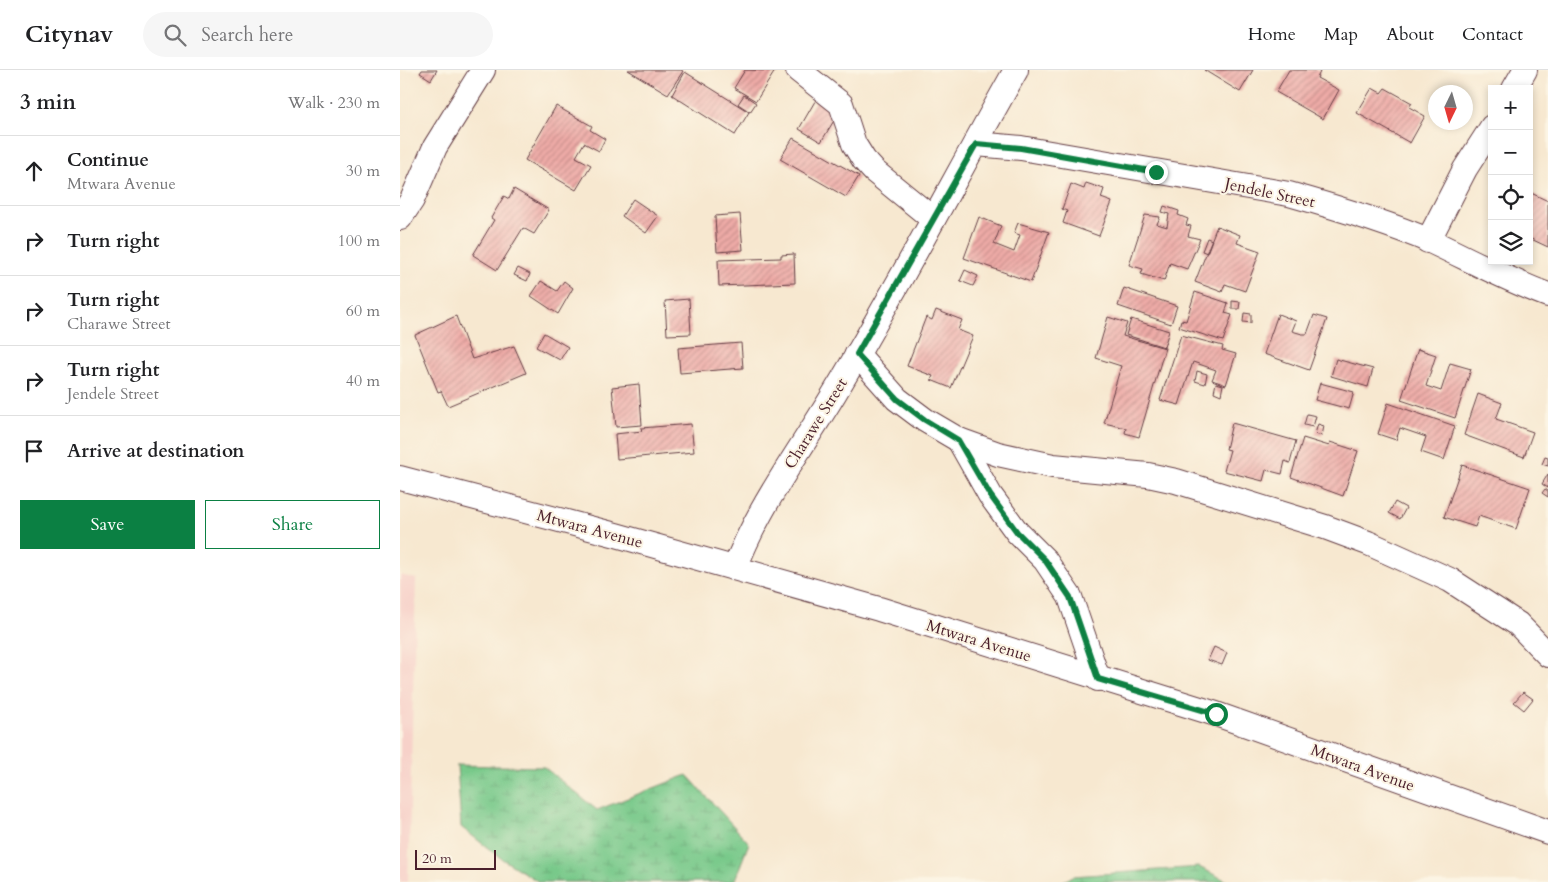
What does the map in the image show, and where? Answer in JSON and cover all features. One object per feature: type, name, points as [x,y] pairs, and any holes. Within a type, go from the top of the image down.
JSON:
[{"type":"street","points":[[400,218],[412,200],[435,147],[483,70]]},
{"type":"street","points":[[798,70],[841,104],[854,144],[864,160],[934,219]]},
{"type":"street","name":"Charawe Street","points":[[735,568],[757,520],[857,354],[1016,70]]},
{"type":"street","points":[[1517,85],[1526,70]]},
{"type":"street","points":[[1428,241],[1464,169],[1490,130]]},
{"type":"street","name":"Jendele Street","points":[[976,144],[1021,148],[1289,194],[1323,203],[1428,241],[1496,274],[1548,295]]},
{"type":"street","points":[[857,354],[897,399],[925,420],[958,440],[998,454],[1053,466],[1148,475],[1176,481],[1326,527],[1368,543],[1450,580],[1518,624],[1548,655]]},
{"type":"street","points":[[958,440],[990,495],[1017,532],[1045,560],[1070,597],[1098,679]]},
{"type":"street","name":"Mtwara Avenue","points":[[400,478],[735,568],[879,609],[1098,679],[1216,714],[1548,832]]},
{"type":"shaded area","points":[[400,575],[416,579],[408,882],[400,882]]},
{"type":"green space","points":[[457,765],[544,767],[597,810],[687,775],[749,843],[734,882],[539,882],[502,859],[461,827]]},
{"type":"green space","points":[[1199,867],[1229,882],[1062,882],[1073,876]]},
{"type":"building","points":[[422,70],[437,70],[431,80],[420,73]]},
{"type":"building","points":[[628,70],[681,70],[683,71],[668,94]]},
{"type":"building","points":[[745,70],[775,71],[756,101],[734,88]]},
{"type":"building","points":[[1204,70],[1253,70],[1240,92]]},
{"type":"building","points":[[1289,70],[1317,70],[1320,72],[1317,78],[1339,90],[1323,119],[1276,92]]},
{"type":"building","points":[[685,72],[749,112],[735,135],[672,95]]},
{"type":"building","points":[[1372,88],[1381,93],[1385,88],[1412,103],[1409,107],[1425,116],[1410,143],[1357,113]]},
{"type":"building","points":[[744,95],[756,103],[750,112],[738,104]]},
{"type":"building","points":[[818,96],[841,109],[821,142],[799,129]]},
{"type":"building","points":[[556,106],[592,126],[590,130],[605,139],[599,151],[584,143],[576,157],[591,165],[576,190],[525,160]]},
{"type":"building","points":[[793,138],[859,176],[846,197],[780,159]]},
{"type":"building","points":[[1086,183],[1104,189],[1101,198],[1112,202],[1099,236],[1063,223],[1067,211],[1062,209],[1071,184],[1084,189]]},
{"type":"building","points":[[514,189],[549,210],[534,234],[523,228],[497,270],[473,255],[494,220],[491,218],[504,196],[509,199]]},
{"type":"building","points":[[1533,194],[1548,201],[1548,247],[1533,240]]},
{"type":"building","points":[[633,199],[658,216],[646,233],[622,216]]},
{"type":"building","points":[[1164,206],[1179,211],[1178,215],[1188,219],[1186,225],[1191,226],[1188,236],[1200,239],[1187,269],[1170,263],[1164,281],[1141,274],[1143,269],[1129,265],[1145,215],[1160,217],[1157,224],[1167,227],[1169,214],[1162,212]]},
{"type":"building","points":[[740,214],[743,250],[717,252],[715,216]]},
{"type":"building","points":[[979,217],[1001,226],[994,244],[1014,252],[1020,235],[1014,233],[1018,223],[1049,232],[1031,282],[964,258]]},
{"type":"building","points":[[1217,226],[1240,235],[1237,243],[1260,251],[1245,291],[1225,284],[1222,292],[1195,282]]},
{"type":"building","points":[[1207,238],[1212,240],[1207,253],[1202,251]]},
{"type":"building","points":[[794,254],[795,283],[719,286],[718,260],[781,258],[781,255]]},
{"type":"building","points":[[518,268],[530,274],[527,281],[514,275]]},
{"type":"building","points":[[965,270],[978,276],[973,286],[960,281]]},
{"type":"building","points":[[541,281],[557,291],[564,281],[573,288],[558,314],[531,296]]},
{"type":"building","points":[[1124,288],[1177,306],[1171,324],[1118,306]]},
{"type":"building","points":[[1195,292],[1228,303],[1225,313],[1232,315],[1223,341],[1179,327],[1181,320],[1186,321]]},
{"type":"building","points":[[689,299],[691,334],[667,335],[665,301]]},
{"type":"building","points":[[1232,301],[1240,302],[1239,309],[1232,309]]},
{"type":"building","points":[[936,310],[962,320],[958,330],[973,336],[951,388],[931,380],[933,376],[907,366],[926,317],[932,320]]},
{"type":"building","points":[[1244,313],[1251,314],[1251,323],[1243,322]]},
{"type":"building","points":[[1278,314],[1296,321],[1292,331],[1302,334],[1307,334],[1314,315],[1327,319],[1309,370],[1264,354]]},
{"type":"building","points":[[456,316],[472,359],[514,346],[526,373],[448,406],[441,391],[438,392],[415,335]]},
{"type":"building","points":[[1108,317],[1127,323],[1123,336],[1165,348],[1139,437],[1125,433],[1126,428],[1104,423],[1121,366],[1096,358]]},
{"type":"building","points":[[1131,319],[1169,331],[1164,347],[1126,335]]},
{"type":"building","points":[[544,333],[568,347],[560,360],[536,347]]},
{"type":"building","points":[[1181,335],[1223,346],[1222,350],[1236,354],[1226,385],[1212,380],[1216,370],[1193,362],[1179,405],[1160,400]]},
{"type":"building","points":[[741,343],[743,368],[680,373],[678,348]]},
{"type":"building","points":[[1418,349],[1436,355],[1426,386],[1441,391],[1450,363],[1471,369],[1455,418],[1401,400]]},
{"type":"building","points":[[1336,359],[1373,369],[1368,387],[1331,376]]},
{"type":"building","points":[[1197,371],[1207,374],[1205,384],[1195,381]]},
{"type":"building","points":[[1216,383],[1223,385],[1221,395],[1214,392]]},
{"type":"building","points":[[1320,383],[1354,392],[1349,409],[1315,400]]},
{"type":"building","points":[[639,384],[642,425],[616,427],[612,387]]},
{"type":"building","points":[[1478,394],[1502,403],[1496,419],[1533,432],[1524,457],[1464,435]]},
{"type":"building","points":[[1388,403],[1455,426],[1444,460],[1421,452],[1426,437],[1400,428],[1396,440],[1378,434]]},
{"type":"building","points":[[1307,414],[1316,416],[1313,427],[1304,425]]},
{"type":"building","points":[[1232,423],[1296,441],[1290,463],[1285,461],[1282,474],[1266,470],[1263,481],[1224,471],[1230,450],[1226,449]]},
{"type":"building","points":[[691,424],[694,452],[617,459],[615,434],[642,431],[641,428]]},
{"type":"building","points":[[1318,424],[1324,426],[1322,436],[1315,434]]},
{"type":"building","points":[[1303,438],[1329,446],[1330,442],[1358,451],[1343,496],[1291,477]]},
{"type":"building","points":[[1545,457],[1548,458],[1548,466],[1542,464]]},
{"type":"building","points":[[1462,465],[1530,488],[1516,529],[1479,516],[1475,527],[1444,517]]},
{"type":"building","points":[[1548,474],[1548,488],[1542,484]]},
{"type":"building","points":[[1545,489],[1548,491],[1548,497],[1542,493]]},
{"type":"building","points":[[1395,502],[1406,508],[1400,519],[1389,513]]},
{"type":"building","points":[[1214,647],[1227,653],[1222,665],[1208,660]]},
{"type":"building","points":[[1523,692],[1533,699],[1524,710],[1514,702]]},
{"type":"route","points":[[1156,172],[1021,148],[976,144],[857,354],[897,399],[925,420],[958,440],[990,495],[1017,532],[1045,560],[1070,597],[1098,679],[1216,714]]}]
